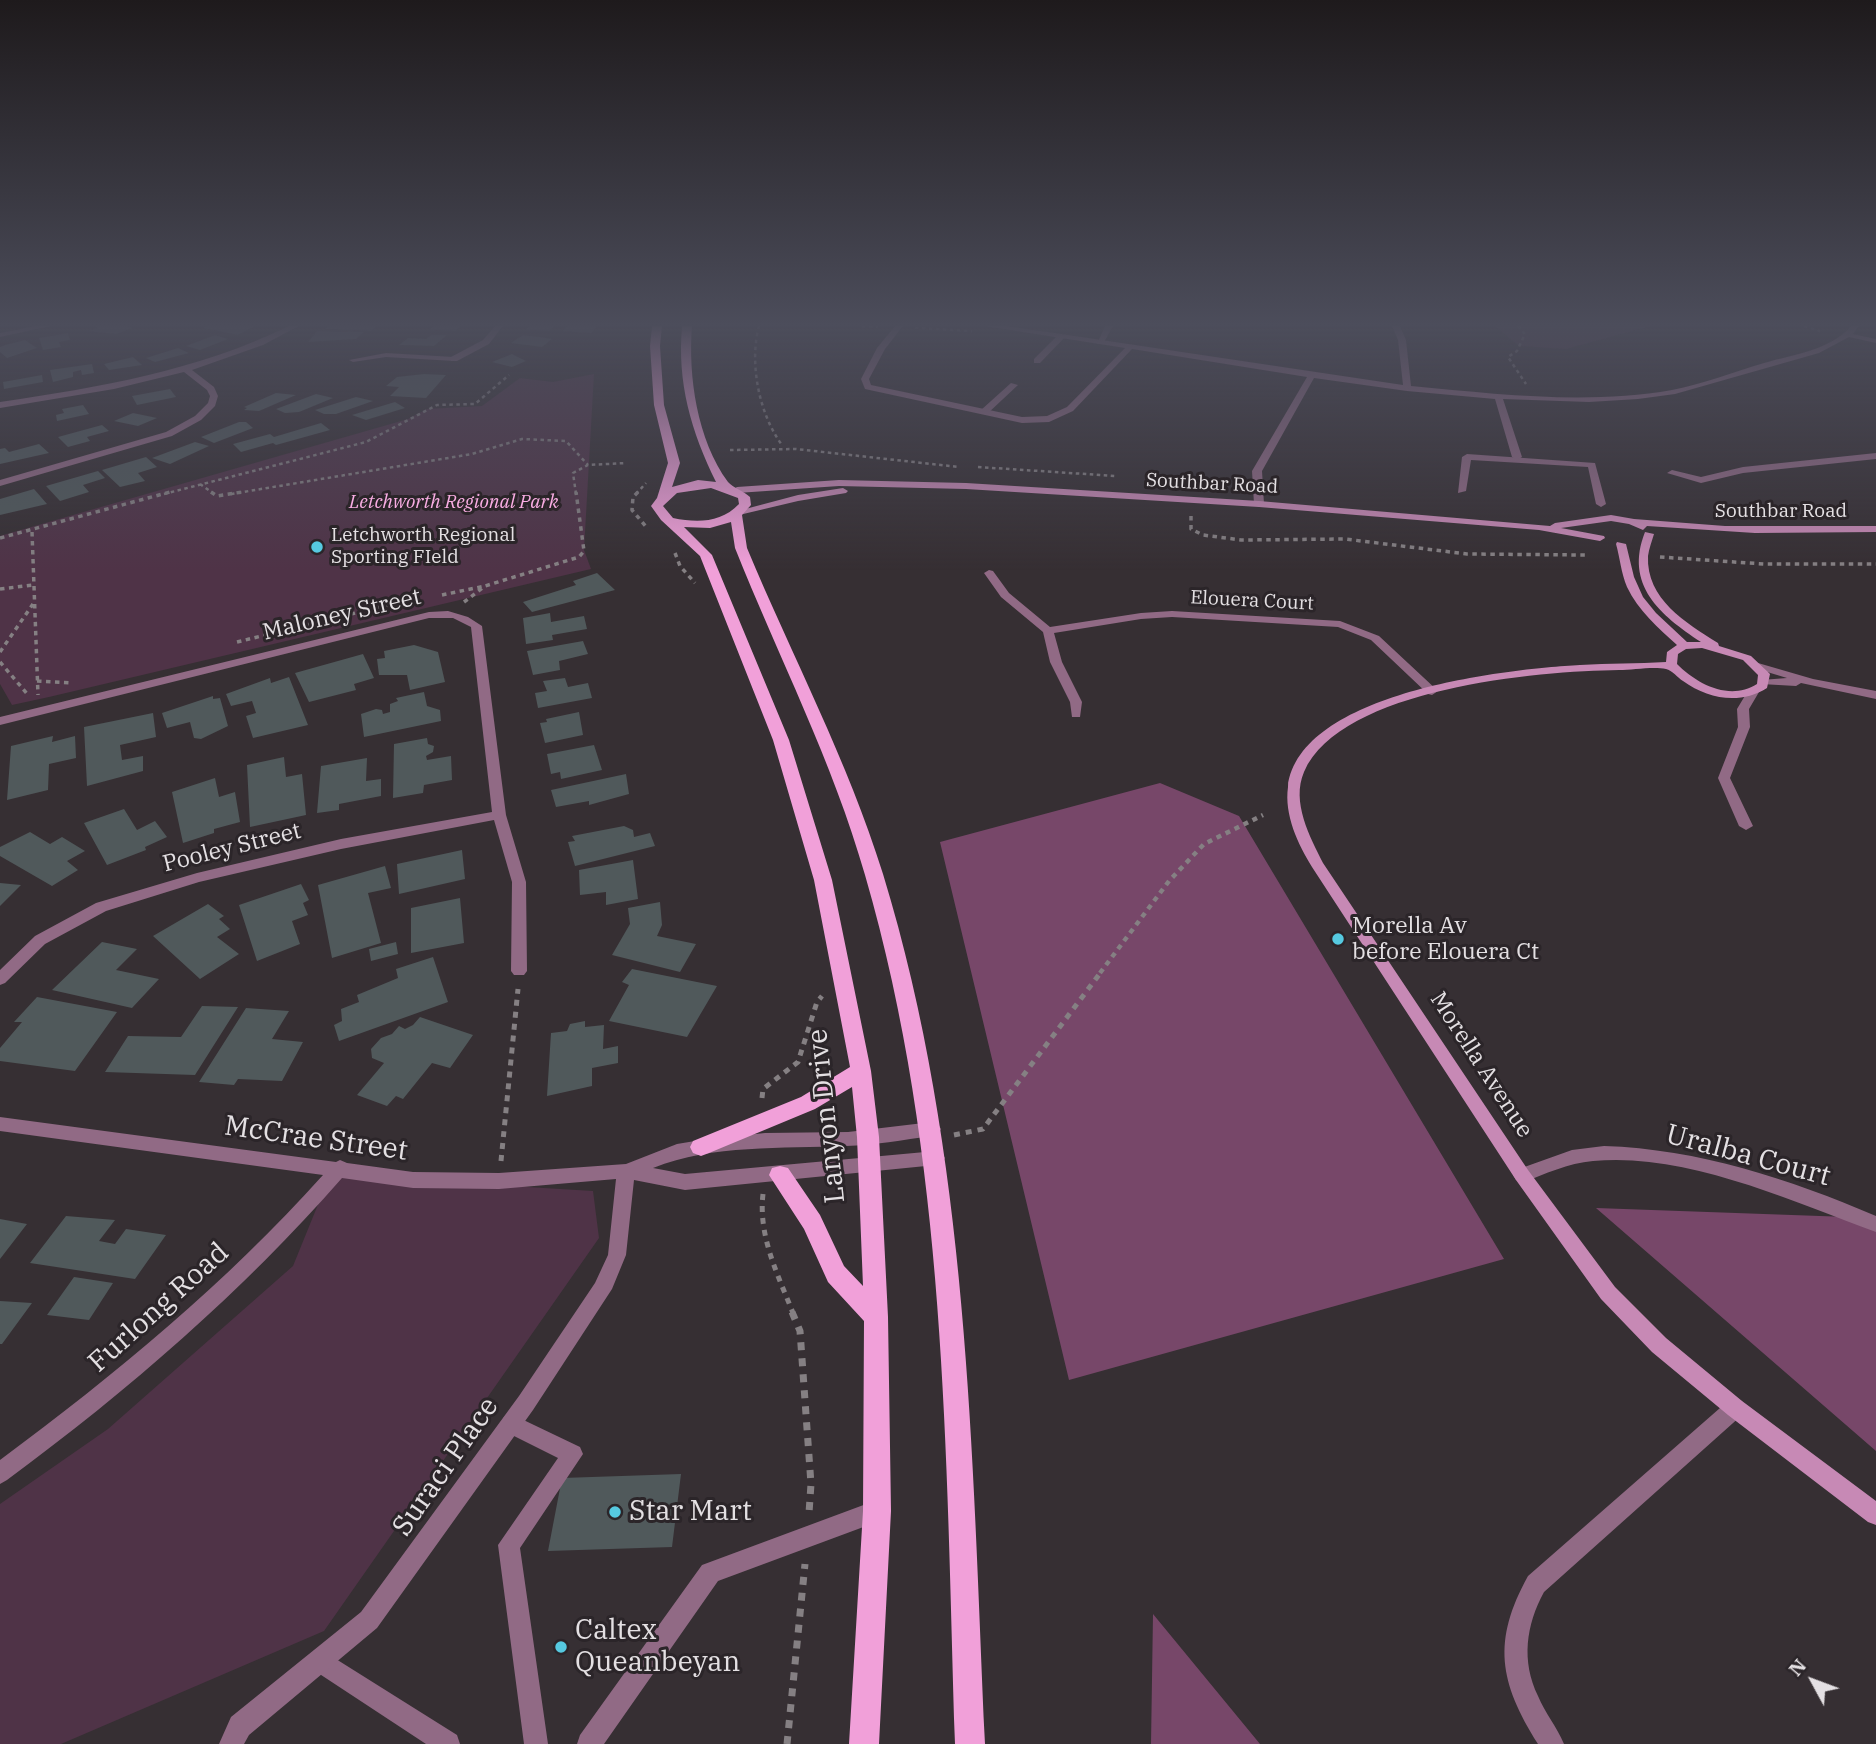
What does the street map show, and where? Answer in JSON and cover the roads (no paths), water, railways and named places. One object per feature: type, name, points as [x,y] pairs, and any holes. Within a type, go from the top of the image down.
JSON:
[{"type":"main road","points":[[660,407],[674,463],[657,506],[660,515],[669,520],[702,524],[738,513],[745,505],[744,497],[737,490],[724,485],[689,485],[662,497]]},
{"type":"main road","points":[[690,407],[698,436],[724,485]]},
{"type":"main road","points":[[738,513],[741,548],[822,737],[875,877],[912,1018],[934,1142],[956,1405],[970,1744]]},
{"type":"main road","name":"Lanyon Drive","points":[[669,520],[695,539],[706,555],[776,727],[823,880],[861,1071],[868,1137],[876,1317],[877,1511],[864,1744]]},
{"type":"main road","points":[[701,1147],[766,1123],[808,1103],[861,1071]]},
{"type":"main road","points":[[772,1175],[812,1222],[836,1274],[876,1317]]},
{"type":"street","points":[[0,483],[144,442],[189,425],[208,407]]},
{"type":"street","points":[[963,407],[1021,420],[1049,419],[1072,407]]},
{"type":"street","points":[[984,412],[989,407]]},
{"type":"street","points":[[1259,504],[1256,471],[1293,407]]},
{"type":"street","points":[[1501,407],[1517,457]]},
{"type":"street","points":[[1672,473],[1701,480],[1743,470],[1876,456]]},
{"type":"street","points":[[1461,491],[1467,457],[1517,457],[1592,465],[1601,504]]},
{"type":"street","name":"Southbar Road","points":[[737,490],[839,483],[966,486],[1259,504],[1539,527],[1621,544],[1686,528]]},
{"type":"street","name":"Southbar Road","points":[[738,513],[798,498],[882,486]]},
{"type":"street","name":"Southbar Road","points":[[1539,527],[1589,522],[1608,517],[1686,528],[1795,531],[1876,529]]},
{"type":"street","points":[[1589,522],[1591,533],[1600,538]]},
{"type":"street","points":[[1635,522],[1648,538],[1643,556],[1654,598],[1674,620],[1758,666],[1811,682],[1876,695]]},
{"type":"street","points":[[1621,544],[1629,578],[1640,597],[1655,618],[1684,646]]},
{"type":"street","points":[[989,573],[1005,595],[1048,631],[1056,662],[1076,702],[1076,714]]},
{"type":"street","name":"Maloney Street","points":[[0,721],[429,615],[449,613],[464,617],[476,626],[499,815],[519,882],[519,971]]},
{"type":"street","name":"Elouera Court","points":[[1048,631],[1165,614],[1333,623],[1353,627],[1375,638],[1432,691]]},
{"type":"street","points":[[1719,647],[1684,646],[1673,652],[1671,665],[1680,675],[1702,687],[1729,694],[1754,692]]},
{"type":"street","name":"Morella Avenue","points":[[1671,665],[1645,668],[1582,668],[1520,674],[1432,691],[1369,709],[1330,729],[1307,753],[1297,774],[1295,815],[1317,864],[1522,1175],[1608,1293],[1659,1345],[1735,1408],[1876,1514]]},
{"type":"street","points":[[1758,666],[1765,681]]},
{"type":"street","name":"Morella Avenue","points":[[1645,668],[1680,675]]},
{"type":"street","points":[[1746,826],[1724,778],[1744,727],[1743,709],[1765,681],[1811,682]]},
{"type":"street","points":[[1729,694],[1743,709]]},
{"type":"street","name":"Pooley Street","points":[[0,979],[40,940],[101,906],[197,878],[315,850],[499,815]]},
{"type":"street","name":"McCrae Street","points":[[0,1124],[413,1180],[499,1181],[625,1171],[685,1182],[869,1167],[934,1142]]},
{"type":"street","name":"McCrae Street","points":[[625,1171],[677,1151],[765,1140],[868,1137],[934,1142]]},
{"type":"street","name":"Uralba Court","points":[[1522,1175],[1563,1159],[1602,1153],[1649,1155],[1712,1168],[1845,1210],[1876,1224]]},
{"type":"street","name":"Furlong Road","points":[[0,1473],[89,1408],[173,1338],[300,1215],[340,1168]]},
{"type":"street","name":"Suraci Place","points":[[231,1744],[240,1726],[369,1620],[511,1424],[603,1289],[617,1255],[625,1171]]},
{"type":"street","points":[[1552,1744],[1530,1712],[1514,1657],[1515,1632],[1522,1605],[1536,1584],[1735,1408]]},
{"type":"street","points":[[511,1424],[573,1454],[509,1545],[536,1744]]},
{"type":"street","points":[[589,1744],[710,1573],[877,1511]]},
{"type":"street","points":[[320,1661],[448,1744]]},
{"type":"place","name":"Letchworth Regional Sporting FIeld","points":[[317,547]]},
{"type":"place","name":"Morella Av before Elouera Ct","points":[[1338,939]]},
{"type":"place","name":"Star Mart","points":[[615,1512]]},
{"type":"place","name":"Caltex Queanbeyan","points":[[561,1647]]},
{"type":"park label","name":"Letchworth Regional Park","points":[[454,503]]}]
